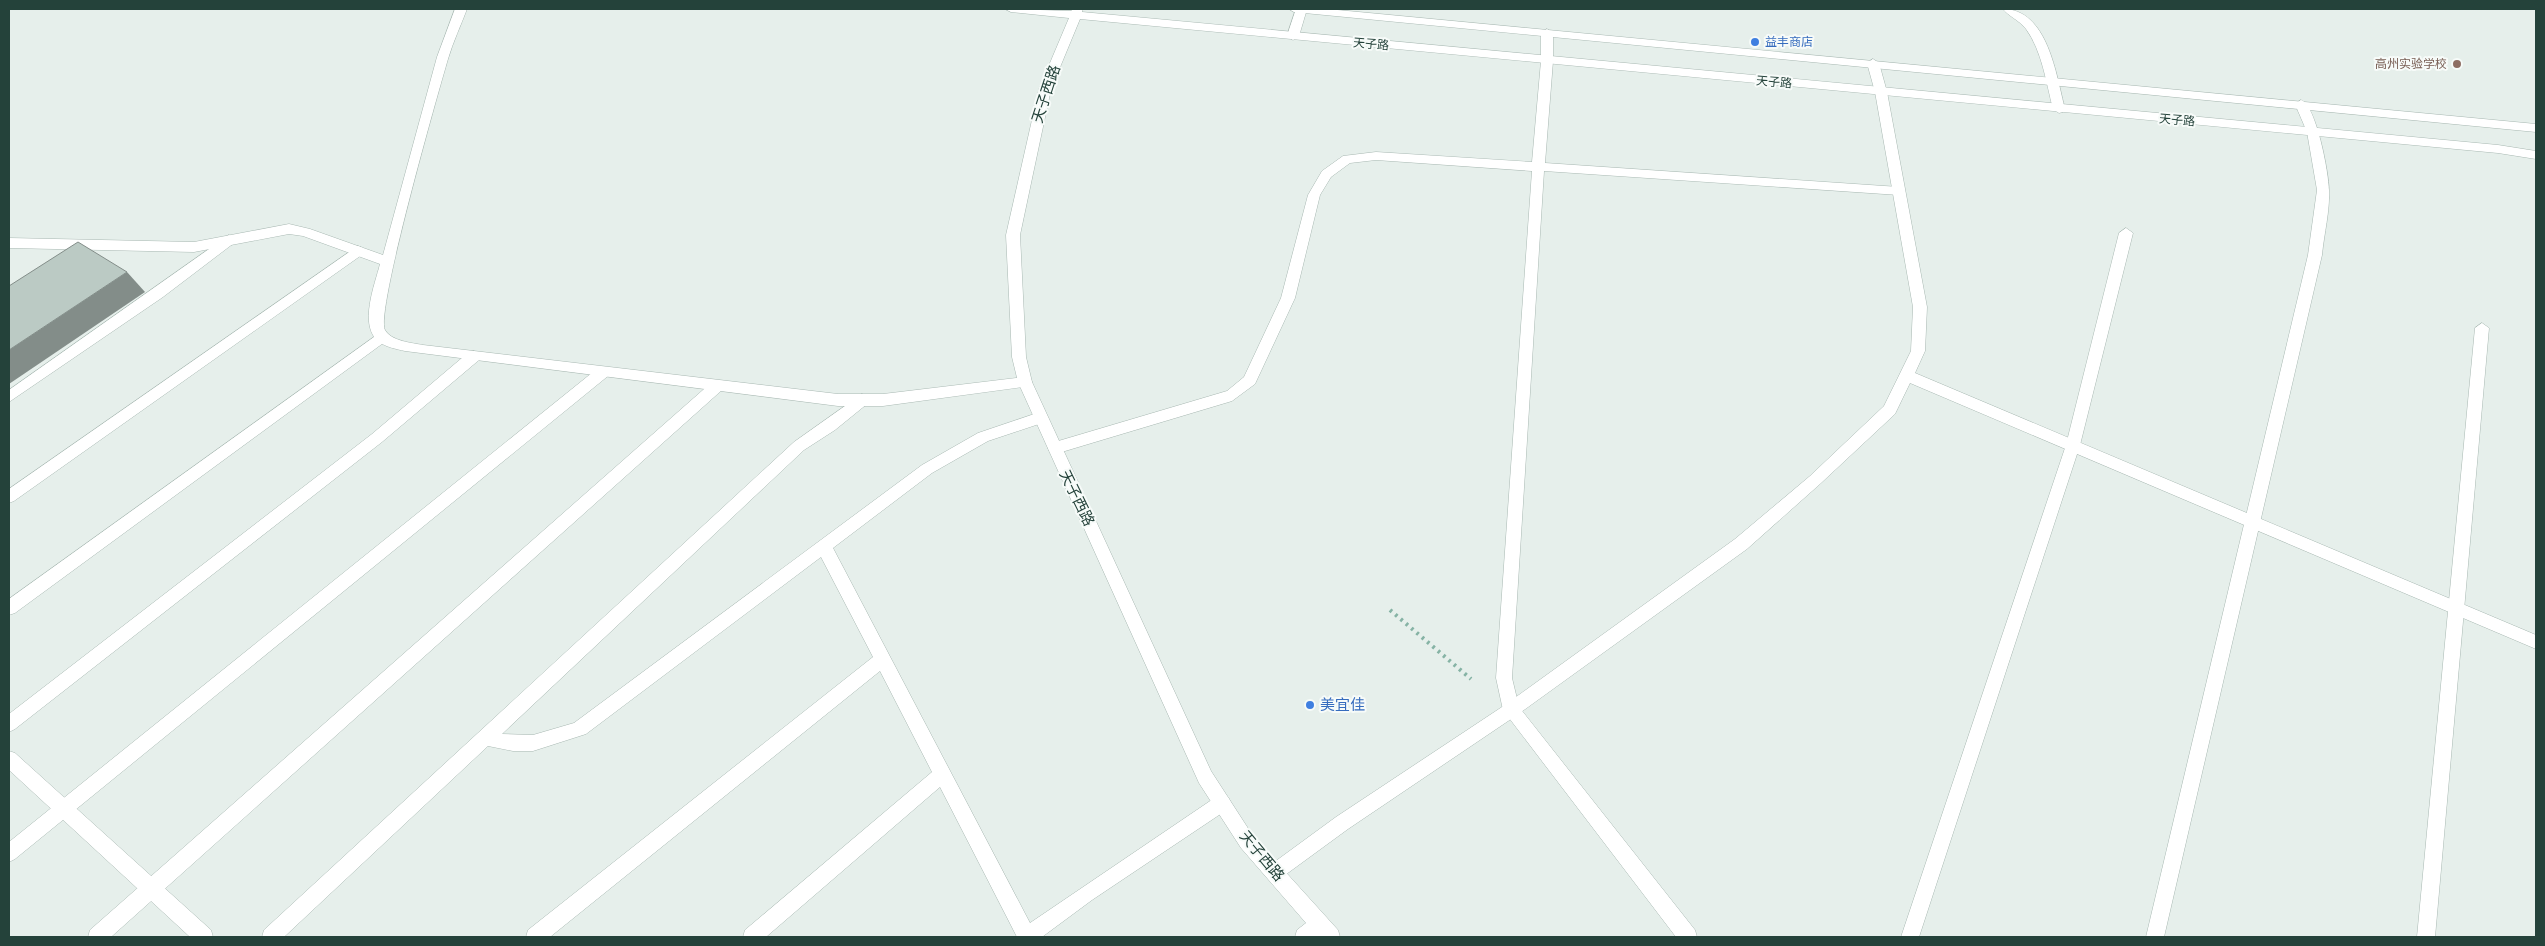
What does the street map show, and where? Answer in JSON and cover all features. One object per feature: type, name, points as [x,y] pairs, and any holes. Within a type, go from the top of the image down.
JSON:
[{"type":"street","points":[[461,9],[443,57],[388,262],[375,320],[375,330],[381,337],[406,346],[474,356],[838,400],[862,400],[1025,382]]},
{"type":"street","name":"天子路","points":[[1011,9],[1077,12],[1547,61],[2312,132],[2536,155]]},
{"type":"street","name":"天子路","points":[[1294,9],[2051,80],[2536,128]]},
{"type":"street","points":[[1293,36],[1301,9]]},
{"type":"street","points":[[2008,9],[2016,12],[2030,23],[2038,38],[2059,109]]},
{"type":"street","name":"天子西路","points":[[1077,12],[1045,89],[1013,235],[1019,357],[1025,382],[1065,474],[1090,524],[1205,777],[1248,842],[1325,930]]},
{"type":"street","points":[[1547,33],[1547,61],[1530,255],[1504,678],[1511,710],[1688,937]]},
{"type":"street","points":[[1275,872],[1342,823],[1511,710],[1748,537],[1815,480],[1890,410],[1918,351],[1920,307],[1881,92],[1873,64]]},
{"type":"street","points":[[2155,937],[2315,255],[2323,190],[2312,132],[2301,104]]},
{"type":"street","points":[[1055,448],[1232,395],[1250,380],[1288,298],[1314,195],[1326,174],[1347,160],[1376,156],[1899,191]]},
{"type":"street","points":[[9,243],[194,247],[297,230],[388,262]]},
{"type":"street","points":[[1910,937],[2073,445],[2126,233]]},
{"type":"street","points":[[9,396],[158,294],[229,240]]},
{"type":"street","points":[[9,497],[358,251]]},
{"type":"street","points":[[2426,937],[2458,607],[2482,328]]},
{"type":"street","points":[[9,608],[381,337]]},
{"type":"street","points":[[9,724],[377,438],[474,356]]},
{"type":"street","points":[[9,852],[603,372]]},
{"type":"street","points":[[1906,376],[2458,607],[2536,642]]},
{"type":"street","points":[[97,937],[717,386]]},
{"type":"street","points":[[271,937],[800,446],[830,426],[862,400]]},
{"type":"street","points":[[485,738],[518,745],[538,744],[580,729],[927,469],[983,437],[1040,418]]},
{"type":"street","points":[[824,547],[1027,937],[1086,894],[1222,803]]},
{"type":"street","points":[[535,937],[882,660]]},
{"type":"street","points":[[9,759],[204,937]]},
{"type":"street","points":[[752,937],[942,774]]},
{"type":"street","points":[[1304,937],[1325,930]]},
{"type":"path","points":[[1390,610],[1450,662],[1511,710]]},
{"type":"building","points":[[78,242],[127,272],[9,350],[9,286]]},
{"type":"place","name":"益丰商店","points":[[1755,42]]},
{"type":"place","name":"高州实验学校","points":[[2457,64]]},
{"type":"place","name":"美宜佳","points":[[1310,705]]}]
